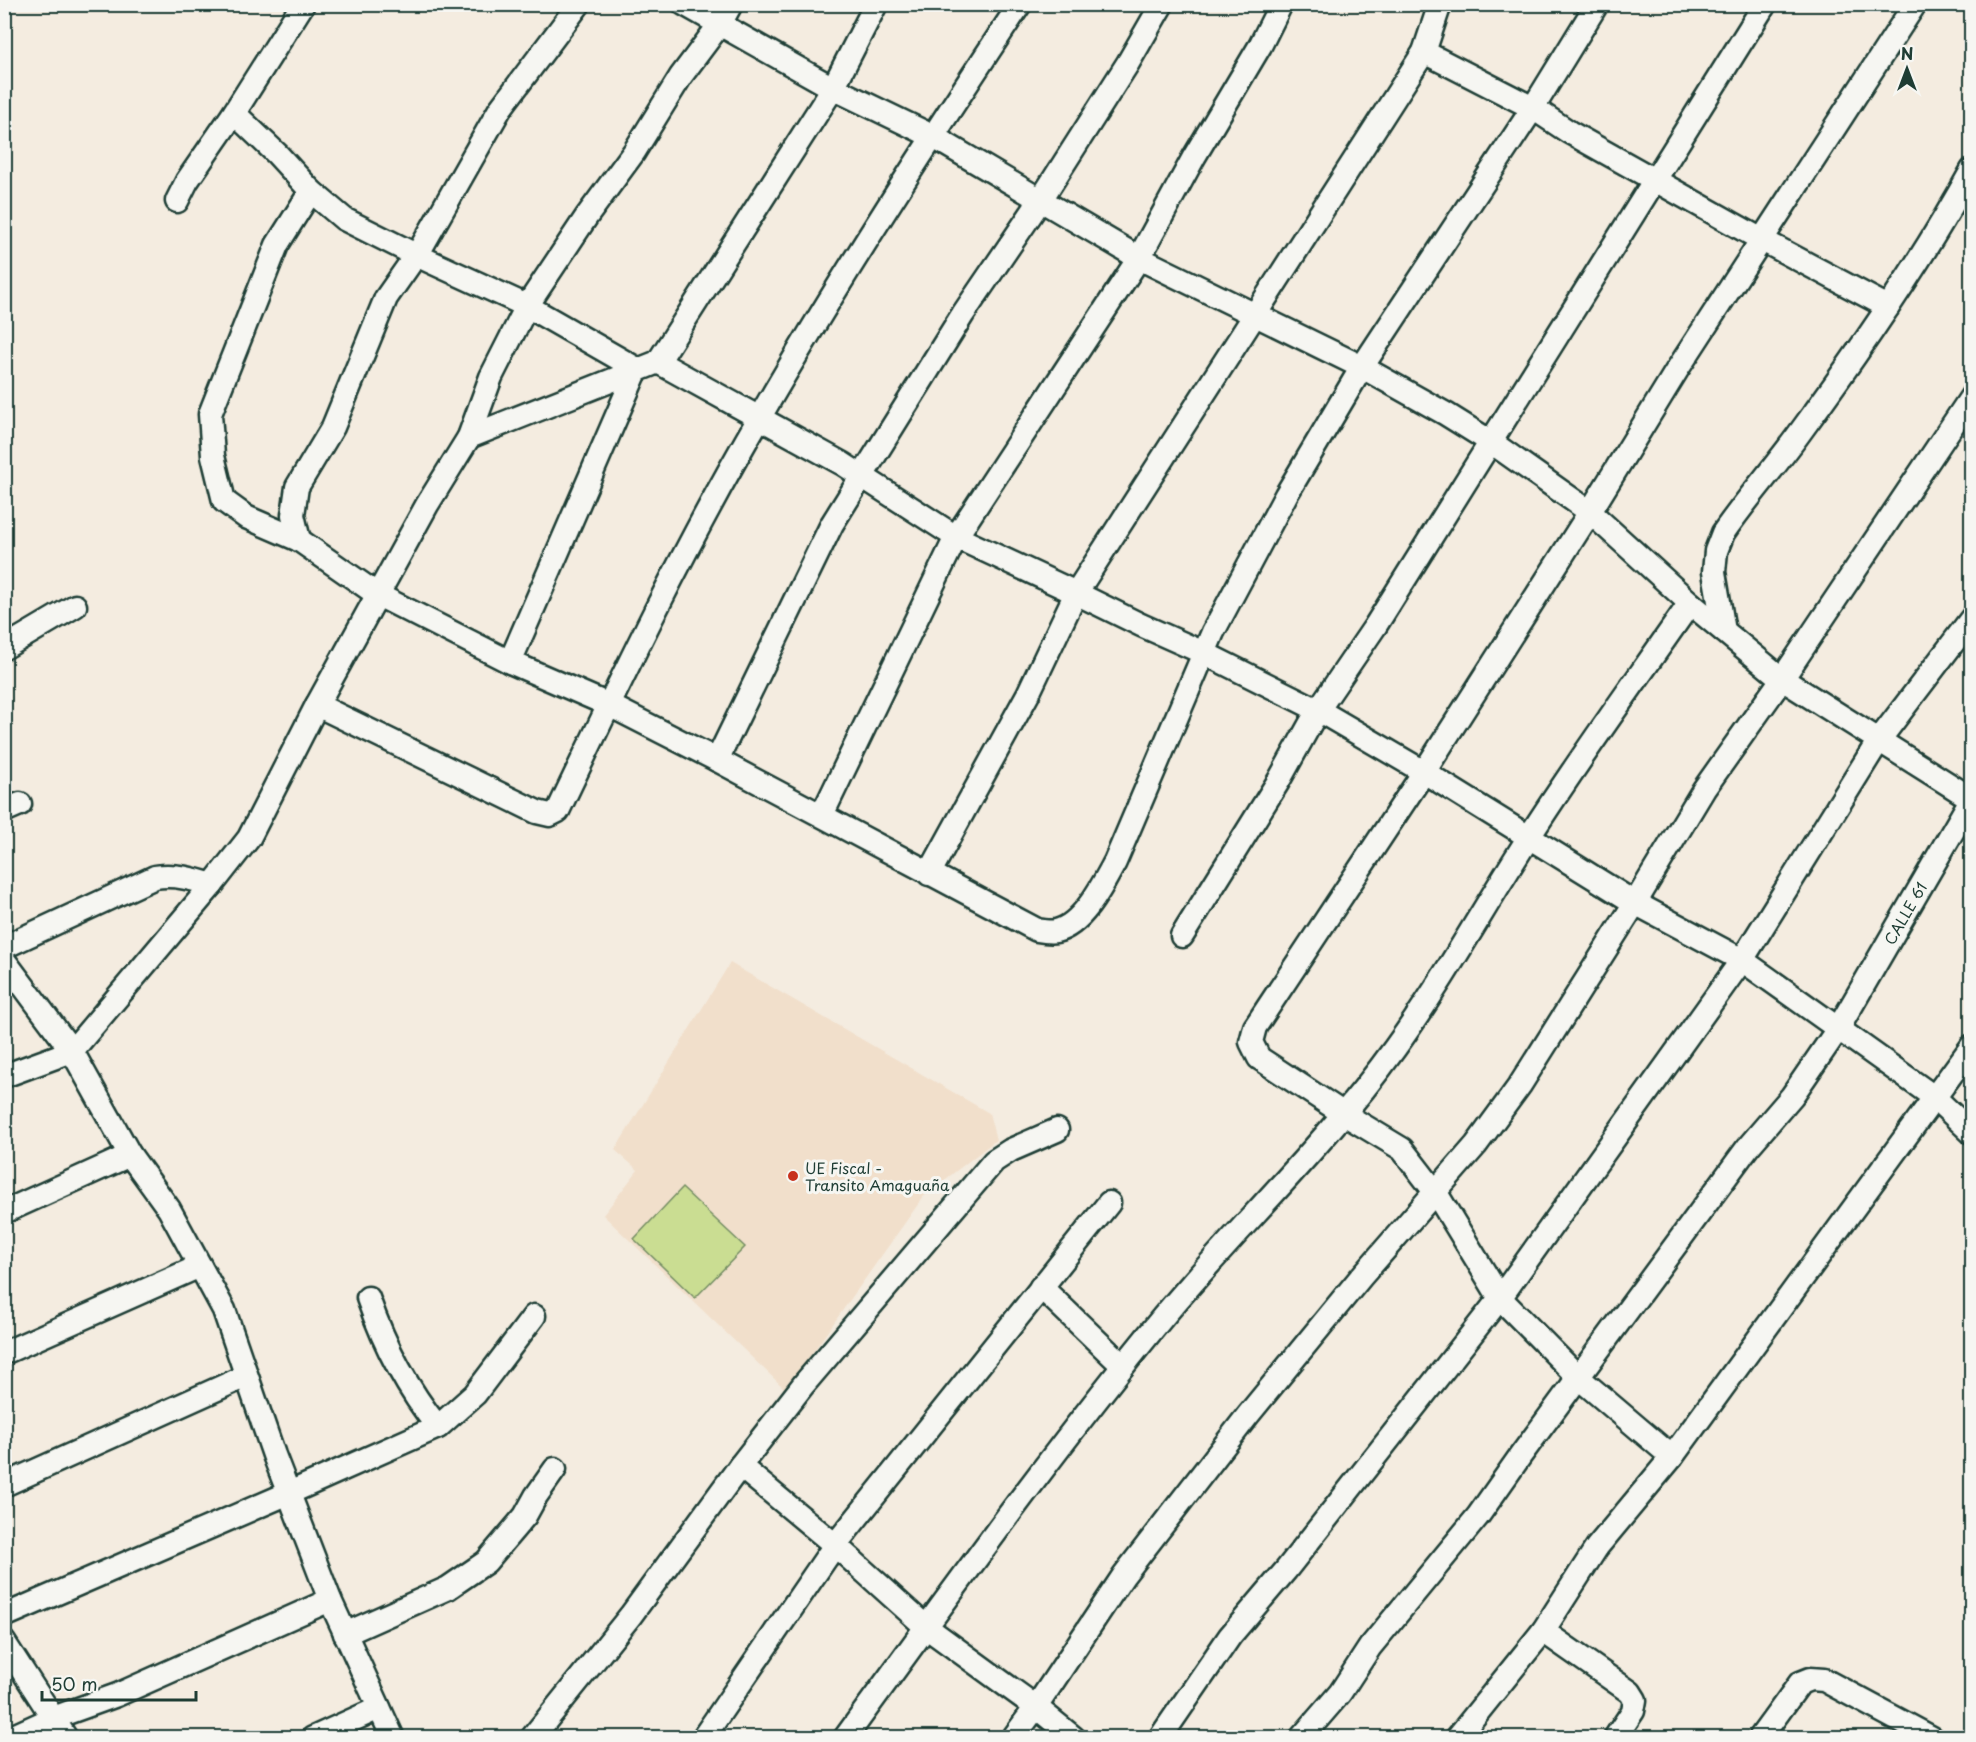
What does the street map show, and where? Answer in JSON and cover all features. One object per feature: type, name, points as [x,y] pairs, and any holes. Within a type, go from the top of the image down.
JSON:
[{"type":"street","points":[[177,201],[187,181],[234,113],[303,4]]},
{"type":"street","points":[[299,540],[293,515],[297,487],[333,427],[387,298],[416,255],[500,109],[579,4]]},
{"type":"street","points":[[684,4],[725,14],[833,88],[932,136],[1139,258],[1362,367],[1446,414],[1491,442],[1590,512],[1690,603],[1782,679],[1971,799]]},
{"type":"street","points":[[510,662],[648,366],[833,88],[876,4]]},
{"type":"street","points":[[317,705],[537,812],[550,815],[558,811],[677,568],[760,417],[932,136],[1020,4]]},
{"type":"street","points":[[717,759],[827,533],[963,314],[1040,201],[1128,63],[1162,4]]},
{"type":"street","points":[[822,815],[956,537],[1139,258],[1194,157],[1260,46],[1281,4]]},
{"type":"street","points":[[929,874],[1028,694],[1076,593],[1424,52],[1440,4]]},
{"type":"street","points":[[311,191],[277,245],[210,414],[213,456],[224,501],[246,517],[299,540],[378,595],[510,662],[609,705],[717,759],[1037,930],[1057,931],[1071,924],[1096,898],[1114,862],[1204,653],[1286,495],[1362,367],[1533,108],[1597,4]]},
{"type":"street","points":[[1182,936],[1278,782],[1318,711],[1376,625],[1765,4]]},
{"type":"street","points":[[1672,1457],[1580,1378],[1500,1298],[1436,1193],[1402,1149],[1259,1058],[1251,1041],[1255,1027],[1424,772],[1590,512],[1677,370],[1915,4]]},
{"type":"street","points":[[4,1076],[72,1051],[249,838],[317,705],[427,505],[469,437],[491,377],[527,306],[587,216],[634,152],[681,76],[725,14]]},
{"type":"street","points":[[1424,52],[1533,108],[1569,132],[1762,240],[1888,307]]},
{"type":"street","points":[[234,113],[311,191],[344,219],[648,366],[760,417],[863,476],[956,537],[1204,653],[1318,711],[1424,772],[1635,903],[1742,960],[1934,1097],[1971,1134]]},
{"type":"street","points":[[1724,631],[1714,572],[1716,551],[1723,533],[1801,431],[1888,307],[1958,195],[1971,170]]},
{"type":"street","points":[[469,437],[648,366]]},
{"type":"street","points":[[1013,1737],[1036,1707],[1125,1575],[1248,1415],[1361,1277],[1476,1145],[1520,1085],[1704,789],[1782,679],[1971,396]]},
{"type":"street","points":[[845,1737],[1036,1477],[1123,1366],[1205,1267],[1344,1114],[1395,1047],[1440,982],[1529,836],[1690,603]]},
{"type":"street","points":[[4,648],[75,606]]},
{"type":"street","points":[[1160,1737],[1230,1636],[1286,1570],[1500,1298],[1742,960],[1879,740],[1971,618]]},
{"type":"street","name":"CALLE 61","points":[[1301,1737],[1340,1693],[1370,1647],[1478,1516],[1748,1147],[1792,1096],[1838,1029],[1971,799]]},
{"type":"street","points":[[4,947],[155,877],[169,875],[212,885]]},
{"type":"street","points":[[4,960],[72,1051],[130,1155],[169,1209],[224,1310],[246,1376],[330,1600],[393,1737]]},
{"type":"street","points":[[1457,1737],[1543,1631],[1597,1547],[1672,1457],[1971,1046]]},
{"type":"street","points":[[545,1733],[740,1466],[804,1384],[994,1161],[1011,1150],[1057,1130]]},
{"type":"street","points":[[4,1212],[130,1155]]},
{"type":"street","points":[[703,1737],[835,1545],[1109,1203]]},
{"type":"street","points":[[4,1353],[200,1266]]},
{"type":"street","points":[[1041,1287],[1123,1366]]},
{"type":"street","points":[[368,1298],[378,1327],[417,1401],[438,1427]]},
{"type":"street","points":[[4,1616],[438,1427],[475,1394],[534,1316]]},
{"type":"street","points":[[4,1485],[246,1376]]},
{"type":"street","points":[[740,1466],[835,1545],[926,1627],[1074,1737]]},
{"type":"street","points":[[345,1634],[448,1588],[486,1562],[525,1516],[555,1469]]},
{"type":"street","points":[[9,1737],[117,1695],[330,1600]]},
{"type":"street","points":[[1543,1631],[1629,1692],[1635,1701],[1633,1711],[1615,1737]]},
{"type":"street","points":[[4,1642],[66,1737]]},
{"type":"street","points":[[1760,1737],[1800,1683],[1810,1679],[1824,1680],[1921,1735]]},
{"type":"street","points":[[313,1737],[379,1708]]},
{"type":"shaded area","name":"UE Fiscal - Transito Amaguaña","points":[[730,963],[989,1113],[996,1140],[924,1196],[786,1390],[603,1215],[638,1170],[615,1150]]},
{"type":"green space","points":[[682,1188],[745,1247],[695,1298],[634,1239]]},
{"type":"place","name":"UE Fiscal - Transito Amaguaña","points":[[793,1176]]}]
